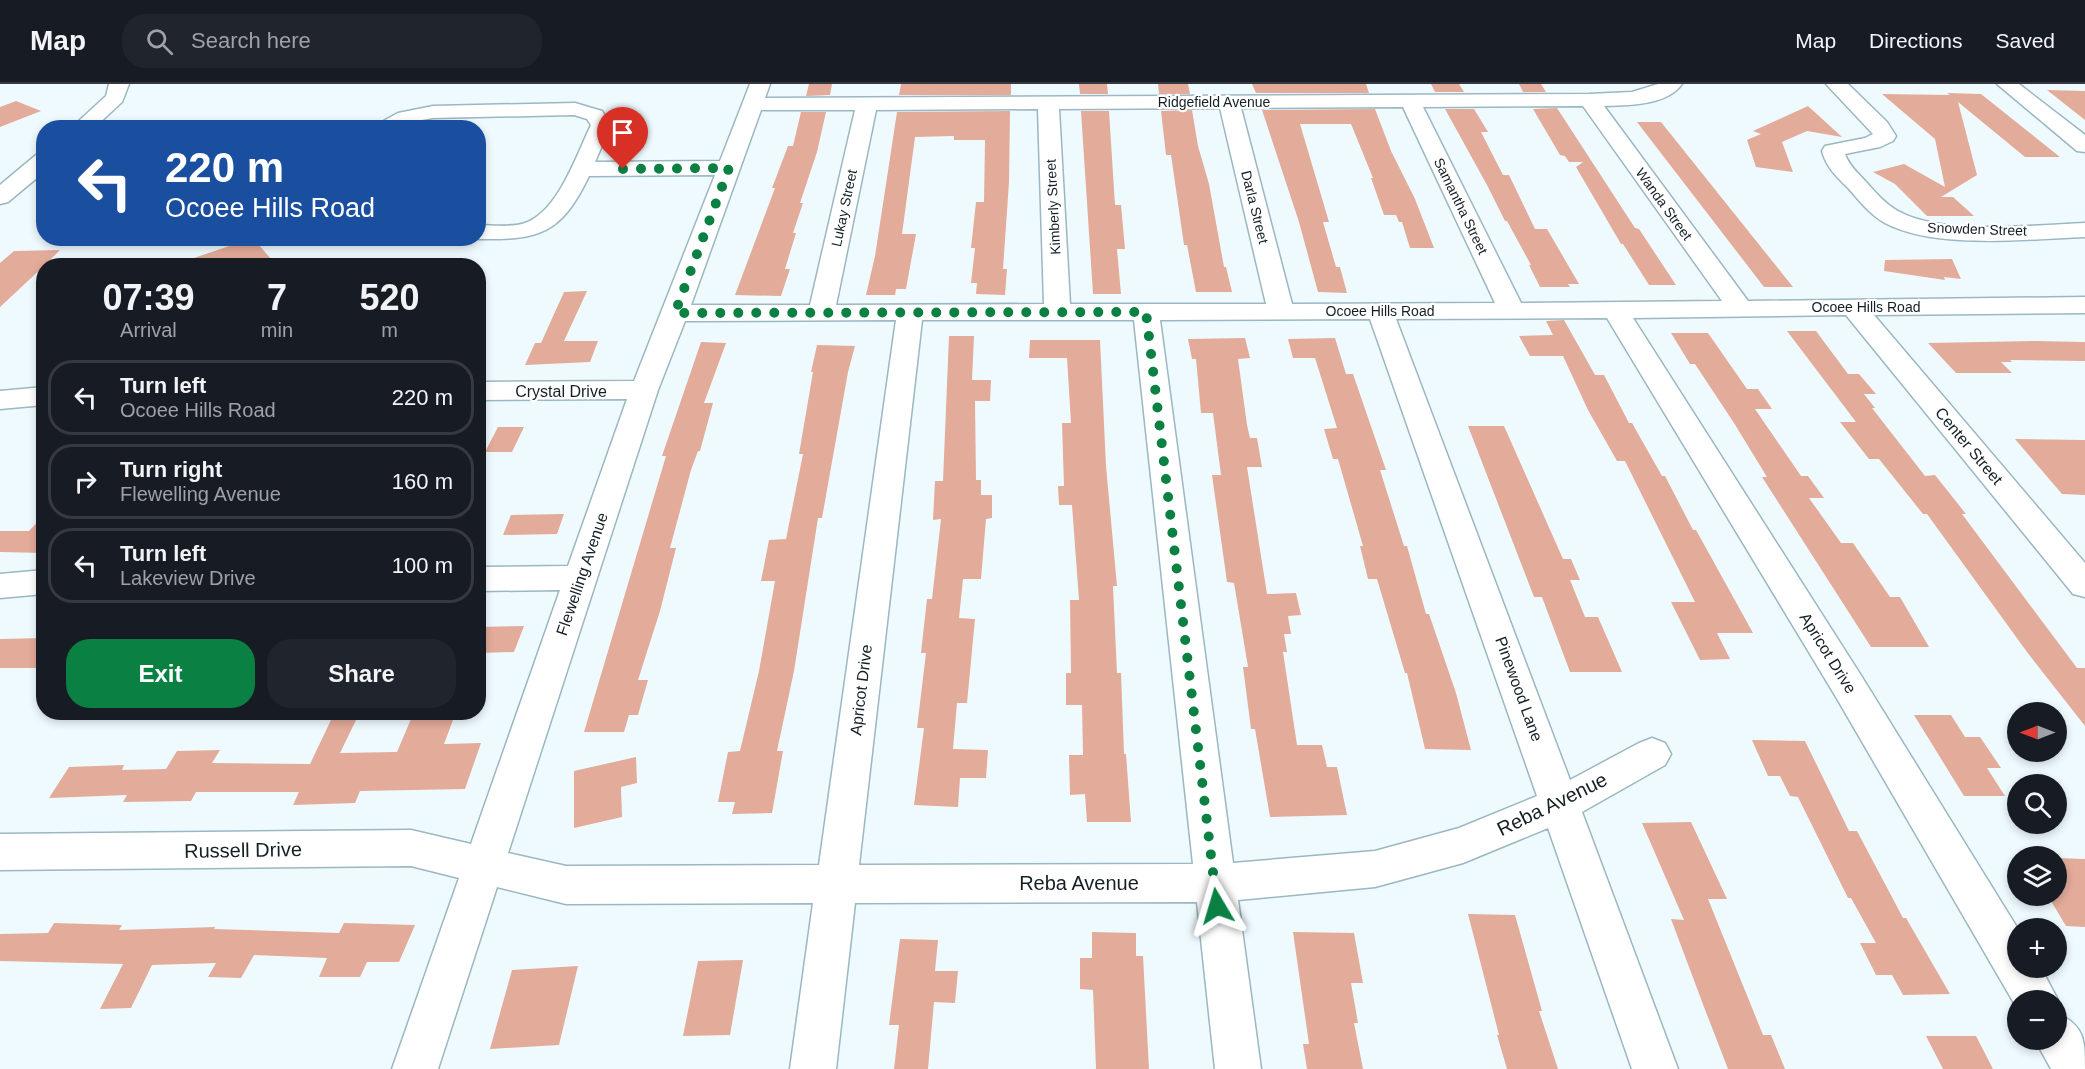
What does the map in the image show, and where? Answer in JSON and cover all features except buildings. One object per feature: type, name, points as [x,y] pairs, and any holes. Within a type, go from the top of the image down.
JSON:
[{"type":"street","points":[[90,120],[115,98],[119,84]]},
{"type":"street","name":"Ridgefield Avenue","points":[[757,94],[867,103],[1589,100],[1636,98],[1663,91],[1672,84]]},
{"type":"street","name":"Snowden Street","points":[[1836,84],[1880,126],[1885,136],[1874,144],[1847,146],[1833,151],[1834,161],[1875,204],[1894,219],[1926,229],[1952,231],[2085,230]]},
{"type":"street","points":[[2007,84],[2085,146]]},
{"type":"street","name":"Flewelling Avenue","points":[[415,1069],[644,390],[757,94]]},
{"type":"street","name":"Wanda Street","points":[[1589,100],[1739,307]]},
{"type":"street","name":"Samantha Street","points":[[1410,101],[1512,311]]},
{"type":"street","name":"Kimberly Street","points":[[1048,102],[1058,312]]},
{"type":"street","name":"Darla Street","points":[[1229,102],[1281,311]]},
{"type":"street","name":"Lukay Street","points":[[821,313],[867,103]]},
{"type":"street","points":[[400,120],[434,112],[575,109],[595,115],[601,125],[581,169],[556,213],[537,227],[509,232],[486,232]]},
{"type":"street","points":[[0,197],[36,167]]},
{"type":"street","points":[[581,169],[729,168]]},
{"type":"street","name":"Ocoee Hills Road","points":[[675,313],[1512,311],[2085,305]]},
{"type":"street","name":"Center Street","points":[[1853,307],[2069,548],[2085,585]]},
{"type":"street","name":"Apricot Drive","points":[[1615,309],[1849,687],[2030,990]]},
{"type":"street","name":"Pinewood Lane","points":[[1380,310],[1655,1069]]},
{"type":"street","name":"Apricot Drive","points":[[813,1069],[910,312]]},
{"type":"street","points":[[1146,312],[1238,1069]]},
{"type":"street","name":"Crystal Drive","points":[[486,391],[644,390]]},
{"type":"street","points":[[0,400],[36,397]]},
{"type":"street","points":[[486,579],[580,578]]},
{"type":"street","points":[[0,586],[36,583]]},
{"type":"street","name":"Reba Avenue","points":[[483,865],[566,885],[1214,883],[1375,869],[1463,845],[1560,804],[1652,754]]},
{"type":"street","name":"Russell Drive","points":[[0,852],[411,848],[483,865]]},
{"type":"street","points":[[2065,1050],[2076,1069]]},
{"type":"route","points":[[623,169],[729,168],[675,313],[1146,312],[1217,906]]}]
